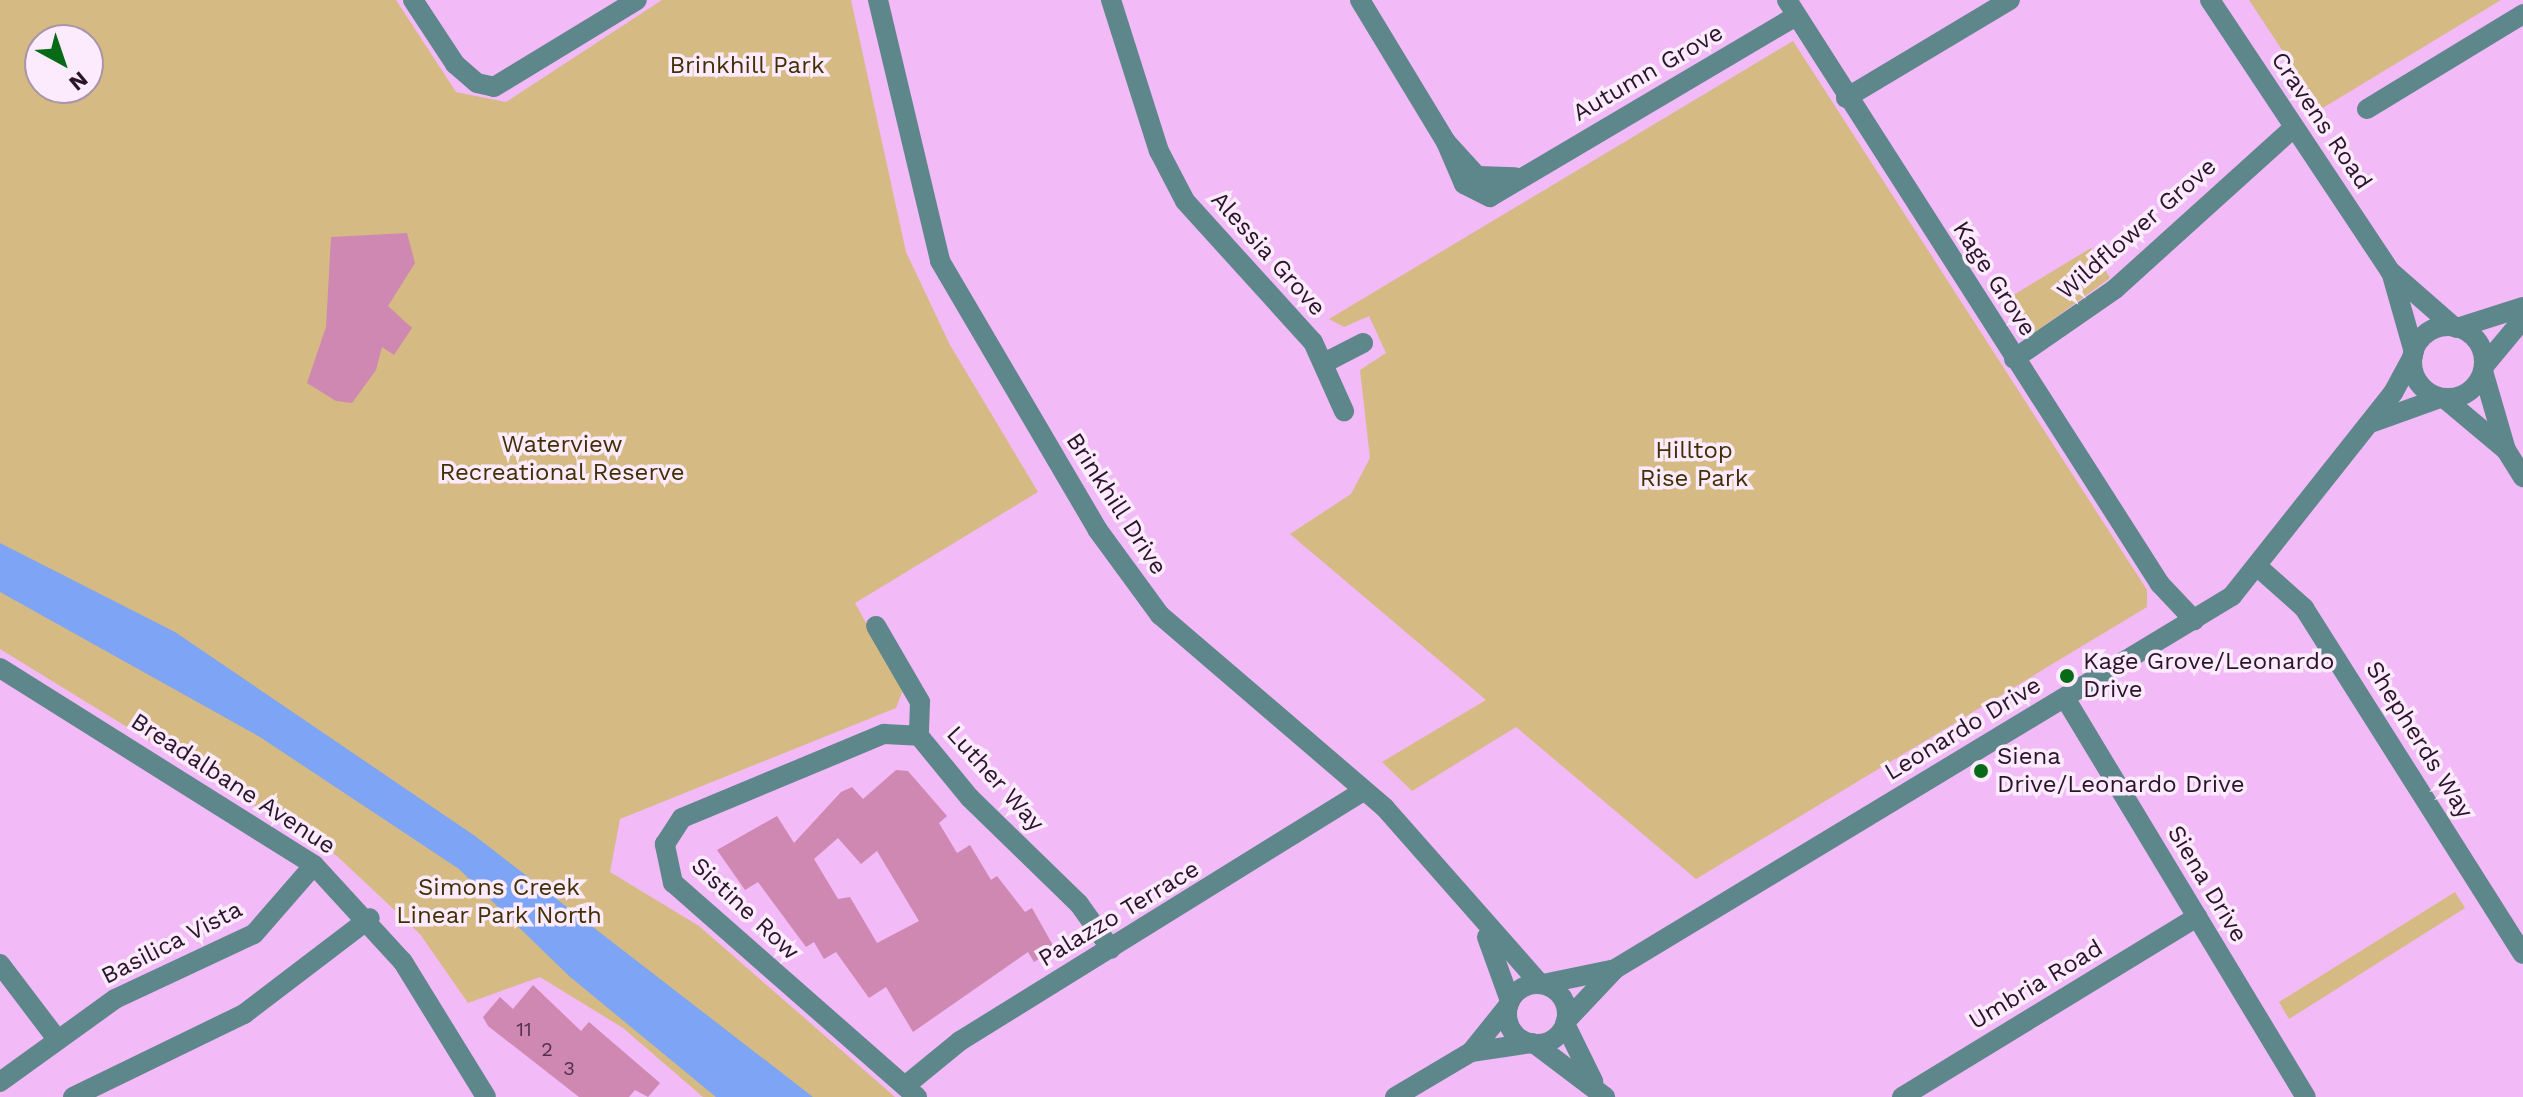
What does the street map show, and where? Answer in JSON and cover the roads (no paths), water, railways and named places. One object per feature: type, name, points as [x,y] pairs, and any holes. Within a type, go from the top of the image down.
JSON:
[{"type":"street","points":[[413,0],[455,64],[477,83],[494,87],[637,0]]},
{"type":"street","name":"Alessia Grove","points":[[1111,0],[1159,151],[1185,201],[1324,363],[1344,411]]},
{"type":"street","name":"Autumn Grove","points":[[1360,0],[1446,142],[1454,168],[1479,195],[1506,190],[1524,175],[1792,8]]},
{"type":"street","points":[[1846,98],[2010,0]]},
{"type":"street","name":"Cravens Road","points":[[2210,0],[2390,271],[2456,327]]},
{"type":"street","name":"Brinkhill Drive","points":[[883,1],[940,261],[1097,529],[1203,659],[1363,791],[1484,926],[1542,984]]},
{"type":"street","name":"Kage Grove","points":[[1792,8],[1846,98],[2186,625]]},
{"type":"street","points":[[2367,109],[2523,14]]},
{"type":"street","name":"Wildflower Grove","points":[[2014,359],[2115,289],[2197,207],[2254,164],[2299,136]]},
{"type":"street","name":"Cravens Road","points":[[2390,271],[2413,354]]},
{"type":"street","points":[[2506,450],[2442,398],[2422,387],[2413,354],[2434,330],[2456,327],[2523,307]]},
{"type":"street","points":[[2442,398],[2473,389],[2484,369],[2523,319]]},
{"type":"street","points":[[2456,327],[2480,346],[2506,450],[2523,477]]},
{"type":"street","points":[[1324,363],[1363,343]]},
{"type":"street","name":"Leonardo Drive","points":[[1566,1023],[1615,969],[2232,596],[2258,567],[2312,487],[2368,424],[2413,354]]},
{"type":"street","name":"Leonardo Drive","points":[[2368,424],[2442,398]]},
{"type":"street","name":"Shepherds Way","points":[[2258,567],[2304,608],[2523,954]]},
{"type":"street","name":"Luther Way","points":[[876,626],[920,702],[919,736],[970,798],[1079,904],[1111,949]]},
{"type":"street","name":"Breadalbane Avenue","points":[[0,668],[314,865],[370,918],[486,1097]]},
{"type":"street","name":"Siena Drive","points":[[2065,698],[2306,1097]]},
{"type":"street","name":"Sistine Row","points":[[911,1092],[681,892],[668,872],[665,844],[700,807],[884,734],[919,736]]},
{"type":"street","name":"Palazzo Terrace","points":[[911,1092],[936,1056],[1363,791]]},
{"type":"street","name":"Basilica Vista","points":[[0,1082],[57,1039],[172,967],[254,934],[314,865]]},
{"type":"street","name":"Umbria Road","points":[[1902,1097],[2197,917]]},
{"type":"street","points":[[73,1097],[244,1014],[370,918]]},
{"type":"street","name":"Brinkhill Drive","points":[[1484,926],[1509,1003]]},
{"type":"street","points":[[0,964],[57,1039]]},
{"type":"street","name":"Leonardo Drive","points":[[1542,984],[1615,969]]},
{"type":"street","points":[[1395,1097],[1471,1052],[1509,1003],[1542,984],[1560,994],[1566,1023],[1601,1092]]},
{"type":"street","points":[[1509,1003],[1515,1034],[1533,1043],[1601,1092]]},
{"type":"street","points":[[1471,1052],[1553,1039],[1566,1023]]},
{"type":"water","points":[[0,543],[175,632],[475,836],[813,1097],[716,1097],[569,976],[459,869],[260,737],[0,592]]},
{"type":"place","name":"Kage Grove/Leonardo Drive","points":[[2067,676]]},
{"type":"place","name":"Siena Drive/Leonardo Drive","points":[[1981,771]]},
{"type":"park label","name":"Brinkhill Park","points":[[747,66]]},
{"type":"park label","name":"Waterview Recreational Reserve","points":[[562,459]]},
{"type":"park label","name":"Hilltop Rise Park","points":[[1694,465]]},
{"type":"park label","name":"Simons Creek Linear Park North","points":[[499,902]]}]
